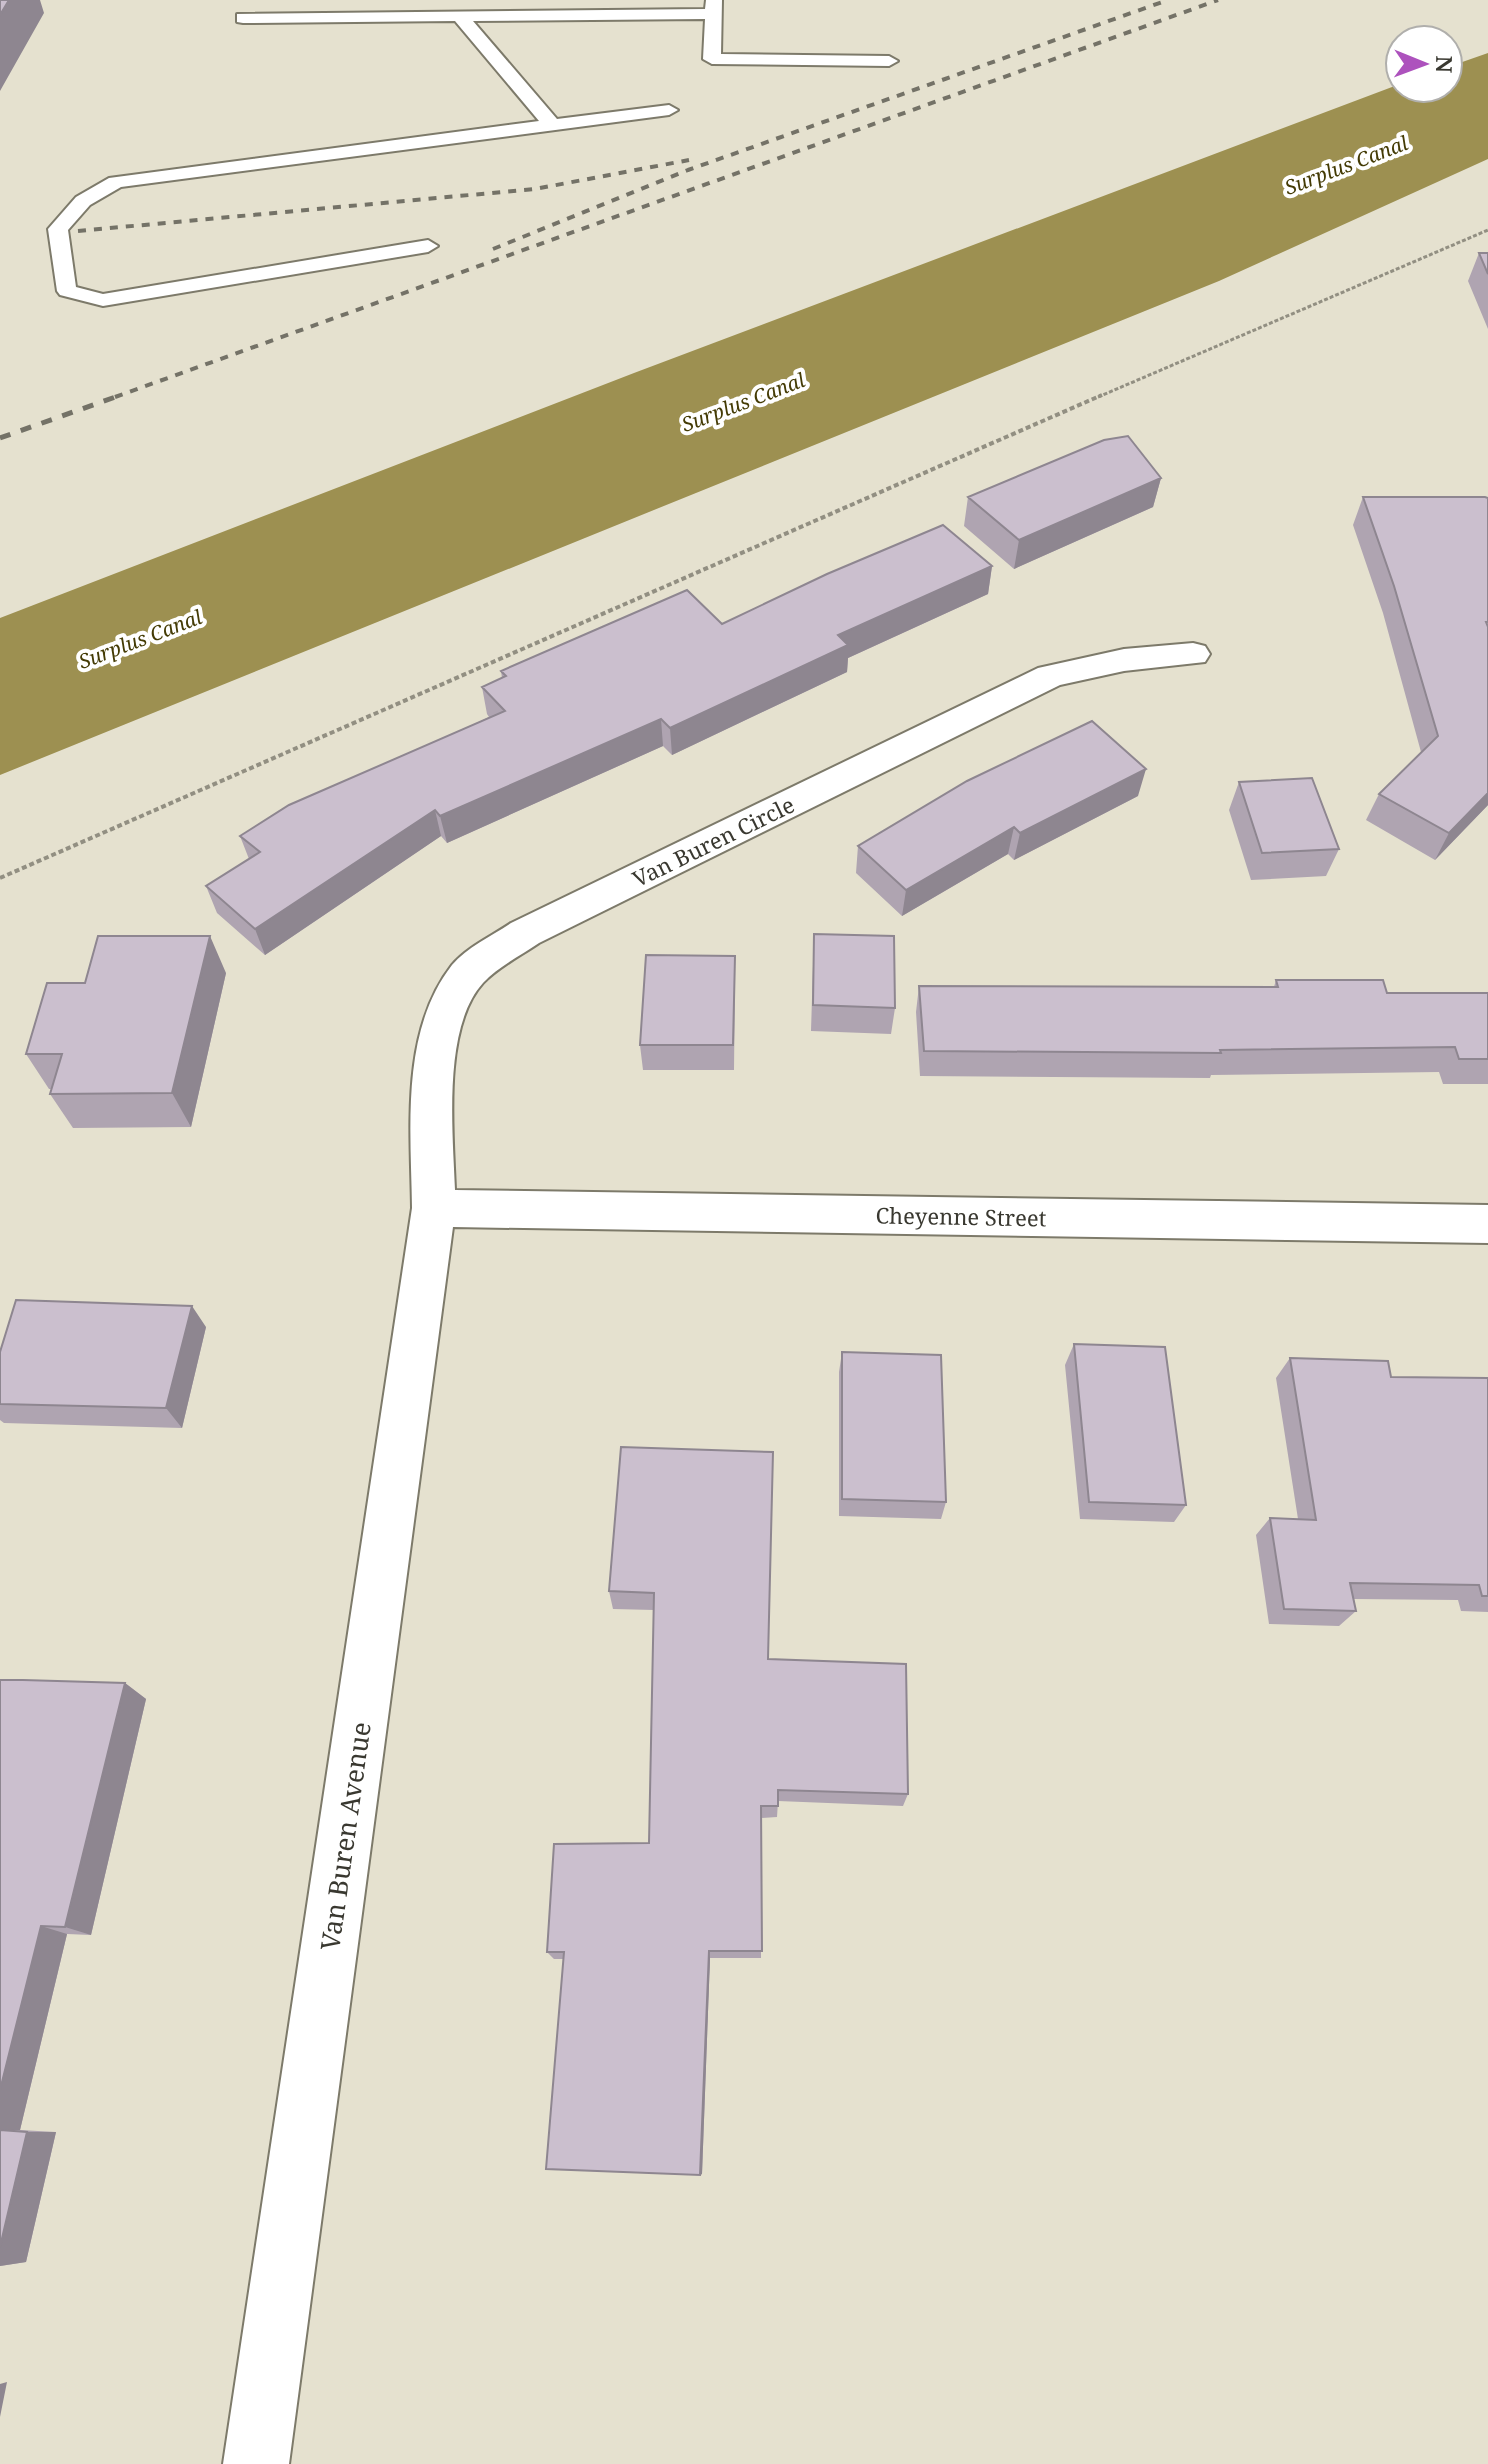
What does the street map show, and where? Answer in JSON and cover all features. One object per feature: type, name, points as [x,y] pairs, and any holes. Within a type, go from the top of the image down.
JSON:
[{"type":"street","name":"Van Buren Circle","points":[[434,1208],[433,1082],[441,1027],[466,976],[525,933],[1050,676],[1124,660],[1193,654]]},
{"type":"street","name":"Cheyenne Street","points":[[434,1208],[1488,1224]]},
{"type":"street","name":"Van Buren Avenue","points":[[256,2464],[434,1208]]},
{"type":"lane","points":[[243,18],[713,7],[712,59],[889,61]]},
{"type":"lane","points":[[459,15],[551,124]]},
{"type":"lane","points":[[428,246],[103,300],[67,291],[58,229],[83,201],[116,182],[669,110]]},
{"type":"path","points":[[0,878],[1286,314],[1488,230]]},
{"type":"water","name":"Surplus Canal","points":[[1488,53],[1488,159],[1219,281],[0,775],[0,618],[634,373],[1384,90],[1384,104],[1464,104],[1464,61]]},
{"type":"building","points":[[0,0],[9,0],[0,15]]},
{"type":"building","points":[[1479,253],[1488,253],[1488,274]]},
{"type":"building","points":[[1128,436],[1161,478],[1019,540],[968,497],[1104,440]]},
{"type":"building","points":[[1363,497],[1488,498],[1488,793],[1449,833],[1379,794],[1438,736],[1394,586]]},
{"type":"building","points":[[943,525],[992,566],[838,635],[848,645],[670,728],[661,719],[440,816],[435,810],[255,929],[206,886],[260,852],[240,836],[289,805],[505,711],[482,687],[506,676],[501,671],[687,590],[722,624],[827,574]]},
{"type":"building","points":[[1092,721],[1146,769],[1020,833],[1014,827],[906,890],[858,846],[967,781]]},
{"type":"building","points":[[1312,778],[1339,849],[1262,853],[1239,782]]},
{"type":"building","points":[[814,934],[894,936],[895,1008],[813,1005]]},
{"type":"building","points":[[98,936],[210,936],[172,1093],[50,1094],[62,1054],[26,1054],[47,983],[85,983]]},
{"type":"building","points":[[646,955],[735,956],[733,1045],[640,1045]]},
{"type":"building","points":[[1276,980],[1383,980],[1387,993],[1488,993],[1488,1059],[1459,1059],[1455,1047],[1220,1050],[1221,1053],[924,1051],[919,986],[1278,987]]},
{"type":"building","points":[[16,1300],[192,1306],[166,1408],[0,1404],[0,1352]]},
{"type":"building","points":[[1074,1344],[1165,1347],[1186,1505],[1089,1502]]},
{"type":"building","points":[[842,1352],[941,1355],[946,1502],[842,1499]]},
{"type":"building","points":[[1290,1358],[1388,1361],[1391,1377],[1488,1378],[1488,1596],[1482,1596],[1479,1585],[1350,1583],[1356,1611],[1284,1609],[1270,1518],[1316,1520]]},
{"type":"building","points":[[621,1447],[773,1452],[768,1659],[906,1664],[908,1794],[778,1790],[778,1806],[761,1806],[762,1951],[709,1951],[700,2175],[546,2169],[564,1952],[547,1952],[554,1844],[649,1843],[654,1593],[609,1591]]},
{"type":"building","points":[[0,1680],[125,1683],[65,1927],[41,1926],[0,2090]]},
{"type":"building","points":[[0,2130],[27,2132],[0,2247]]},
{"type":"railway","points":[[493,249],[688,170],[1168,0]]},
{"type":"railway","points":[[115,397],[1218,0]]},
{"type":"railway","points":[[78,231],[535,189],[689,160]]},
{"type":"railway","points":[[0,438],[121,395]]}]
